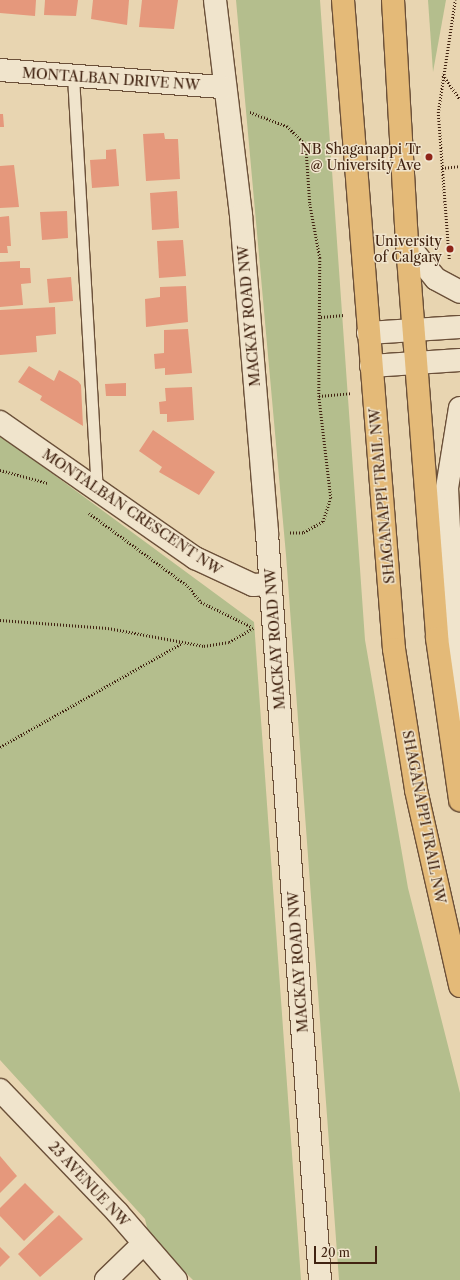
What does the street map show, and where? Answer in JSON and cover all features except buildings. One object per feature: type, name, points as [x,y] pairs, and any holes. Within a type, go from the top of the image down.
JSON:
[{"type":"main road","name":"SHAGANAPPI TRAIL NW","points":[[343,0],[394,650],[416,790],[460,986]]},
{"type":"main road","points":[[393,0],[415,363],[438,638],[458,790]]},
{"type":"street","name":"MACKAY ROAD NW","points":[[214,0],[223,87],[229,113],[267,533],[320,1280]]},
{"type":"street","name":"MONTALBAN DRIVE NW","points":[[0,70],[223,87]]},
{"type":"street","points":[[407,244],[436,279],[460,292]]},
{"type":"street","points":[[368,333],[460,327]]},
{"type":"street","points":[[371,366],[460,360]]},
{"type":"street","points":[[458,790],[459,738],[447,488],[460,408]]},
{"type":"street","name":"MONTALBAN CRESCENT NW","points":[[0,422],[227,576],[253,585],[271,584]]},
{"type":"street","name":"23 AVENUE NW","points":[[0,1090],[117,1212],[142,1245],[176,1280]]},
{"type":"street","points":[[106,1280],[142,1245]]},
{"type":"lane","points":[[73,76],[97,489]]},
{"type":"path","points":[[449,264],[438,113],[455,0]]},
{"type":"path","points":[[443,75],[460,99]]},
{"type":"path","points":[[229,113],[254,111],[287,126],[306,145],[310,204],[320,258],[321,317],[319,396],[331,480],[331,498],[323,522],[303,533],[267,533]]},
{"type":"path","points":[[442,168],[460,166]]},
{"type":"path","points":[[321,317],[344,315]]},
{"type":"path","points":[[319,396],[352,393]]},
{"type":"path","points":[[0,470],[49,483]]},
{"type":"path","points":[[37,474],[55,488]]},
{"type":"path","points":[[0,620],[108,628],[204,646],[229,642],[255,627],[201,602],[188,586],[87,511]]},
{"type":"path","points":[[0,747],[183,643]]},
{"type":"green space","points":[[236,0],[320,0],[365,640],[408,888],[460,1093],[460,1280],[339,1280],[286,555]]},
{"type":"green space","points":[[428,0],[446,0],[433,72]]},
{"type":"green space","points":[[0,435],[254,622],[301,1280],[193,1280],[149,1236],[145,1219],[0,1060]]},
{"type":"place","name":"NB Shaganappi Tr @ University Ave","points":[[429,157]]},
{"type":"place","name":"University of Calgary","points":[[450,249]]}]
